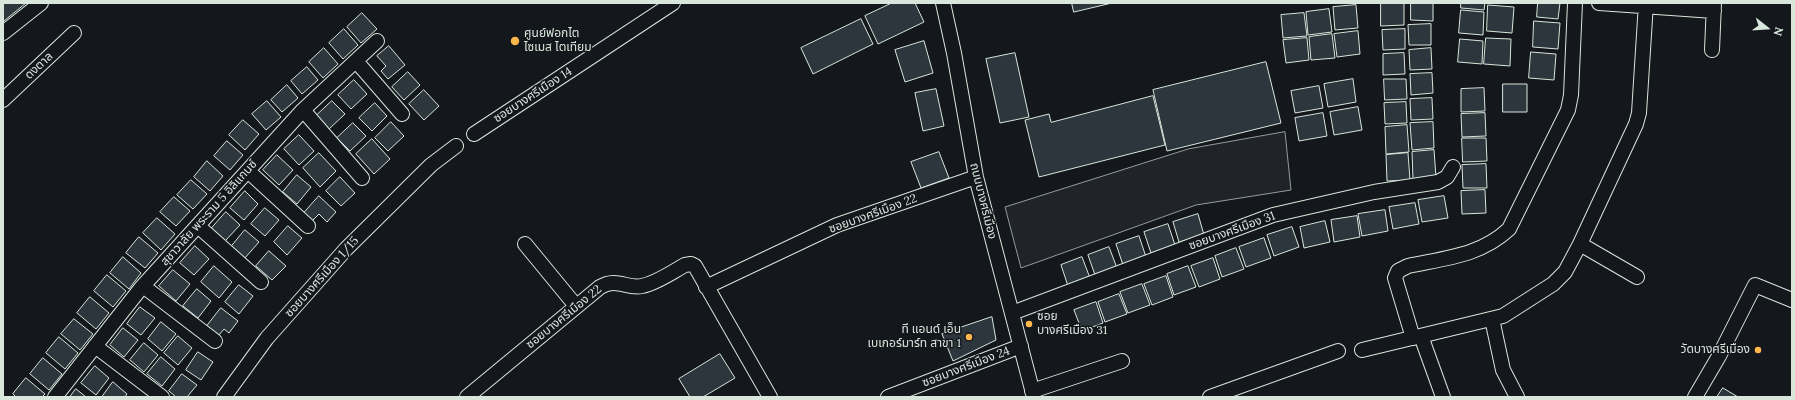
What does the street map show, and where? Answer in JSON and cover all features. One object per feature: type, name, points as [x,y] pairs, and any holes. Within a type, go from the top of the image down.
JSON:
[{"type":"street","points":[[3,33],[41,3]]},
{"type":"street","name":"ซอยบางศรีเมือง 14","points":[[474,134],[673,3]]},
{"type":"street","name":"ถนนบางศรีเมือง","points":[[943,3],[954,53],[976,177],[1033,394]]},
{"type":"street","points":[[1443,397],[1417,337],[1395,278],[1398,271],[1408,266],[1477,250],[1497,241],[1509,229],[1568,110],[1571,95],[1575,3]]},
{"type":"street","points":[[1599,3],[1714,7],[1712,50]]},
{"type":"street","points":[[1362,350],[1503,316],[1553,284],[1565,272],[1580,244],[1636,124],[1639,113],[1646,5]]},
{"type":"street","name":"ดงตาล","points":[[3,100],[74,32]]},
{"type":"street","name":"สุชาวาลัย พระราม 5 อิลิแกนซ์","points":[[55,397],[143,286],[303,110],[377,41]]},
{"type":"street","points":[[356,61],[402,114]]},
{"type":"street","points":[[303,110],[362,178]]},
{"type":"street","name":"ซอยบางศรีเมือง 1/15","points":[[224,397],[267,338],[340,255],[431,166],[456,146]]},
{"type":"street","name":"ซอยบางศรีเมือง 31","points":[[1012,313],[1273,216],[1374,192],[1438,182],[1447,177],[1453,167]]},
{"type":"street","points":[[248,171],[308,226]]},
{"type":"street","name":"ซอยบางศรีเมือง 22","points":[[706,287],[837,225],[976,177]]},
{"type":"street","points":[[198,226],[261,282]]},
{"type":"street","points":[[525,244],[576,306]]},
{"type":"street","points":[[1580,244],[1637,277]]},
{"type":"street","name":"ซอยบางศรีเมือง 22","points":[[467,397],[576,306],[607,283],[613,282],[641,286],[685,265],[691,264],[695,266],[770,397]]},
{"type":"street","points":[[1695,397],[1719,356],[1755,285],[1792,300]]},
{"type":"street","points":[[143,286],[215,341]]},
{"type":"street","points":[[1492,319],[1503,370],[1517,397]]},
{"type":"street","points":[[95,346],[162,397]]},
{"type":"street","name":"ซอยบางศรีเมือง 24","points":[[888,397],[1021,346]]},
{"type":"street","points":[[1210,397],[1338,351]]},
{"type":"street","points":[[1033,394],[1122,361]]},
{"type":"shaded area","points":[[1285,132],[1291,190],[1196,205],[1021,268],[1005,207],[1188,149]]},
{"type":"building","points":[[3,3],[26,3],[4,21]]},
{"type":"building","points":[[892,3],[915,3],[924,22],[878,44],[865,16]]},
{"type":"building","points":[[1072,3],[1112,3],[1074,12]]},
{"type":"building","points":[[1381,3],[1404,3],[1404,25],[1381,26]]},
{"type":"building","points":[[1411,3],[1433,3],[1433,21],[1411,20]]},
{"type":"building","points":[[1461,3],[1485,3],[1484,10],[1461,8]]},
{"type":"building","points":[[1538,3],[1560,3],[1558,19],[1537,17]]},
{"type":"building","points":[[1356,5],[1358,28],[1335,30],[1333,7]]},
{"type":"building","points":[[1488,5],[1514,7],[1512,33],[1487,31]]},
{"type":"building","points":[[1329,9],[1332,32],[1308,35],[1306,12]]},
{"type":"building","points":[[1461,10],[1484,12],[1483,35],[1459,33]]},
{"type":"building","points":[[362,13],[377,29],[361,43],[347,27]]},
{"type":"building","points":[[1304,13],[1307,36],[1283,38],[1281,15]]},
{"type":"building","points":[[861,19],[873,44],[813,74],[801,48]]},
{"type":"building","points":[[1534,21],[1560,23],[1558,49],[1533,47]]},
{"type":"building","points":[[1431,24],[1431,45],[1409,45],[1408,25]]},
{"type":"building","points":[[344,29],[358,45],[343,59],[329,43]]},
{"type":"building","points":[[1405,29],[1405,49],[1383,50],[1382,30]]},
{"type":"building","points":[[1358,31],[1360,54],[1337,57],[1334,34]]},
{"type":"building","points":[[1332,34],[1335,58],[1311,60],[1309,37]]},
{"type":"building","points":[[1307,38],[1309,60],[1286,63],[1283,40]]},
{"type":"building","points":[[1486,38],[1511,39],[1510,66],[1484,64]]},
{"type":"building","points":[[1460,39],[1483,41],[1482,64],[1458,62]]},
{"type":"building","points":[[924,41],[933,73],[905,82],[895,50]]},
{"type":"building","points":[[389,46],[405,65],[388,79],[381,71],[386,66],[377,56]]},
{"type":"building","points":[[324,48],[338,64],[323,78],[309,62]]},
{"type":"building","points":[[1431,48],[1432,69],[1410,70],[1409,50]]},
{"type":"building","points":[[1531,52],[1556,54],[1554,80],[1529,78]]},
{"type":"building","points":[[1015,53],[1029,117],[1000,123],[986,59]]},
{"type":"building","points":[[1404,53],[1405,74],[1383,75],[1383,54]]},
{"type":"building","points":[[1266,62],[1281,123],[1167,151],[1153,90]]},
{"type":"building","points":[[307,67],[318,80],[302,94],[291,81]]},
{"type":"building","points":[[408,72],[420,85],[404,100],[392,87]]},
{"type":"building","points":[[1432,73],[1433,93],[1411,95],[1410,74]]},
{"type":"building","points":[[1353,79],[1356,102],[1328,107],[1324,84]]},
{"type":"building","points":[[1384,79],[1406,79],[1407,99],[1385,100]]},
{"type":"building","points":[[354,80],[367,94],[351,109],[338,95]]},
{"type":"building","points":[[1503,84],[1527,84],[1527,112],[1503,112]]},
{"type":"building","points":[[287,85],[298,98],[282,112],[271,100]]},
{"type":"building","points":[[1319,86],[1323,108],[1295,113],[1291,91]]},
{"type":"building","points":[[1484,88],[1485,111],[1461,112],[1461,89]]},
{"type":"building","points":[[936,89],[944,126],[923,131],[915,93]]},
{"type":"building","points":[[424,90],[439,106],[424,120],[409,104]]},
{"type":"building","points":[[1153,96],[1165,145],[1039,177],[1025,120],[1049,114],[1051,122]]},
{"type":"building","points":[[1432,98],[1433,119],[1411,120],[1410,99]]},
{"type":"building","points":[[267,101],[281,117],[266,130],[252,114]]},
{"type":"building","points":[[332,101],[345,114],[329,129],[316,116]]},
{"type":"building","points":[[1406,102],[1407,123],[1385,124],[1384,103]]},
{"type":"building","points":[[375,103],[387,116],[372,131],[359,118]]},
{"type":"building","points":[[1358,107],[1362,130],[1334,135],[1330,112]]},
{"type":"building","points":[[1323,113],[1327,136],[1299,141],[1295,118]]},
{"type":"building","points":[[1485,113],[1486,136],[1462,137],[1461,114]]},
{"type":"building","points":[[243,120],[259,134],[245,150],[229,135]]},
{"type":"building","points":[[391,122],[404,136],[388,151],[375,138]]},
{"type":"building","points":[[1433,122],[1434,148],[1412,150],[1410,123]]},
{"type":"building","points":[[353,123],[366,136],[350,151],[337,138]]},
{"type":"building","points":[[1407,125],[1409,152],[1386,154],[1385,127]]},
{"type":"building","points":[[299,135],[314,151],[299,165],[284,149]]},
{"type":"building","points":[[1462,138],[1486,138],[1487,161],[1463,162]]},
{"type":"building","points":[[372,139],[390,159],[374,174],[356,154]]},
{"type":"building","points":[[227,141],[243,155],[230,170],[214,156]]},
{"type":"building","points":[[1434,150],[1436,177],[1413,179],[1412,152]]},
{"type":"building","points":[[939,152],[949,178],[921,188],[911,162]]},
{"type":"building","points":[[319,153],[336,171],[320,187],[303,168]]},
{"type":"building","points":[[1408,153],[1410,180],[1387,181],[1386,155]]},
{"type":"building","points":[[277,155],[293,170],[279,185],[263,170]]},
{"type":"building","points":[[207,161],[223,176],[210,191],[194,177]]},
{"type":"building","points":[[1486,164],[1487,188],[1463,188],[1462,165]]},
{"type":"building","points":[[297,175],[311,187],[297,204],[283,192]]},
{"type":"building","points":[[340,177],[355,193],[341,206],[326,191]]},
{"type":"building","points":[[191,180],[207,194],[193,209],[177,195]]},
{"type":"building","points":[[1485,190],[1486,213],[1462,214],[1461,191]]},
{"type":"building","points":[[245,191],[258,204],[244,220],[230,208]]},
{"type":"building","points":[[319,196],[336,212],[327,222],[319,214],[312,221],[304,213]]},
{"type":"building","points":[[1444,196],[1448,218],[1422,222],[1418,200]]},
{"type":"building","points":[[174,197],[190,211],[176,226],[160,212]]},
{"type":"building","points":[[1415,203],[1419,224],[1393,229],[1389,207]]},
{"type":"building","points":[[265,208],[279,220],[265,236],[251,224]]},
{"type":"building","points":[[1385,210],[1388,231],[1362,236],[1358,214]]},
{"type":"building","points":[[226,212],[240,225],[225,241],[211,229]]},
{"type":"building","points":[[1198,214],[1204,235],[1179,242],[1173,222]]},
{"type":"building","points":[[1357,216],[1360,237],[1334,242],[1331,220]]},
{"type":"building","points":[[157,218],[175,234],[161,250],[143,233]]},
{"type":"building","points":[[1325,221],[1330,242],[1304,248],[1300,227]]},
{"type":"building","points":[[1168,224],[1175,245],[1151,253],[1144,232]]},
{"type":"building","points":[[288,226],[302,238],[287,255],[274,242]]},
{"type":"building","points":[[1292,227],[1299,247],[1274,256],[1267,235]]},
{"type":"building","points":[[245,230],[259,242],[244,259],[231,247]]},
{"type":"building","points":[[1139,236],[1146,257],[1123,265],[1116,244]]},
{"type":"building","points":[[139,237],[158,253],[145,268],[126,253]]},
{"type":"building","points":[[1264,238],[1271,258],[1246,267],[1239,247]]},
{"type":"building","points":[[195,246],[209,259],[194,275],[180,263]]},
{"type":"building","points":[[1109,247],[1117,268],[1095,275],[1088,255]]},
{"type":"building","points":[[1236,248],[1244,269],[1222,277],[1215,256]]},
{"type":"building","points":[[269,251],[286,266],[272,280],[256,266]]},
{"type":"building","points":[[123,257],[141,273],[129,289],[110,273]]},
{"type":"building","points":[[1082,257],[1090,278],[1068,286],[1061,265]]},
{"type":"building","points":[[1213,258],[1220,279],[1199,287],[1191,266]]},
{"type":"building","points":[[214,266],[232,282],[219,298],[201,282]]},
{"type":"building","points":[[1188,266],[1196,287],[1174,295],[1167,274]]},
{"type":"building","points":[[173,270],[190,284],[176,301],[159,286]]},
{"type":"building","points":[[107,275],[126,291],[113,307],[94,291]]},
{"type":"building","points":[[1166,276],[1173,297],[1152,305],[1144,284]]},
{"type":"building","points":[[1142,284],[1150,305],[1128,313],[1120,292]]},
{"type":"building","points":[[239,285],[253,296],[239,314],[225,302]]},
{"type":"building","points":[[197,289],[211,301],[198,318],[183,306]]},
{"type":"building","points":[[1119,294],[1127,314],[1105,322],[1098,302]]},
{"type":"building","points":[[90,297],[109,313],[96,329],[77,313]]},
{"type":"building","points":[[1096,302],[1103,323],[1082,331],[1074,310]]},
{"type":"building","points":[[140,307],[155,318],[141,335],[127,324]]},
{"type":"building","points":[[221,308],[238,321],[229,333],[224,329],[219,335],[207,326]]},
{"type":"building","name":"ที แอนด์ เอ็น เบเกอร์มาร์ท สาขา 1","points":[[992,317],[996,340],[953,361],[942,334]]},
{"type":"building","points":[[74,319],[93,334],[80,350],[61,334]]},
{"type":"building","points":[[161,322],[176,334],[162,351],[148,339]]},
{"type":"building","points":[[123,328],[138,340],[124,357],[110,345]]},
{"type":"building","points":[[178,336],[192,348],[178,365],[164,353]]},
{"type":"building","points":[[59,337],[78,353],[65,369],[46,353]]},
{"type":"building","points":[[144,343],[158,355],[144,372],[130,360]]},
{"type":"building","points":[[198,352],[213,362],[201,380],[186,370]]},
{"type":"building","points":[[720,354],[735,378],[703,397],[690,397],[679,379]]},
{"type":"building","points":[[161,357],[175,369],[162,386],[147,374]]},
{"type":"building","points":[[43,358],[62,374],[49,390],[30,374]]},
{"type":"building","points":[[95,366],[109,378],[96,395],[81,383]]},
{"type":"building","points":[[182,374],[197,385],[187,397],[176,397],[169,391]]},
{"type":"building","points":[[26,378],[45,394],[42,397],[16,397],[13,394]]},
{"type":"building","points":[[113,382],[127,394],[125,397],[102,397]]},
{"type":"building","points":[[1723,388],[1738,397],[1717,397]]},
{"type":"building","points":[[76,389],[86,397],[70,397]]},
{"type":"place","name":"ศูนย์ฟอกไต ไซเมส ไตเทียม","points":[[515,41]]},
{"type":"place","name":"ซอย บางศรีเมือง 31","points":[[1029,324]]},
{"type":"place","name":"ที แอนด์ เอ็น เบเกอร์มาร์ท สาขา 1","points":[[969,337]]},
{"type":"place","name":"วัดบางศรีเมือง","points":[[1758,350]]}]
